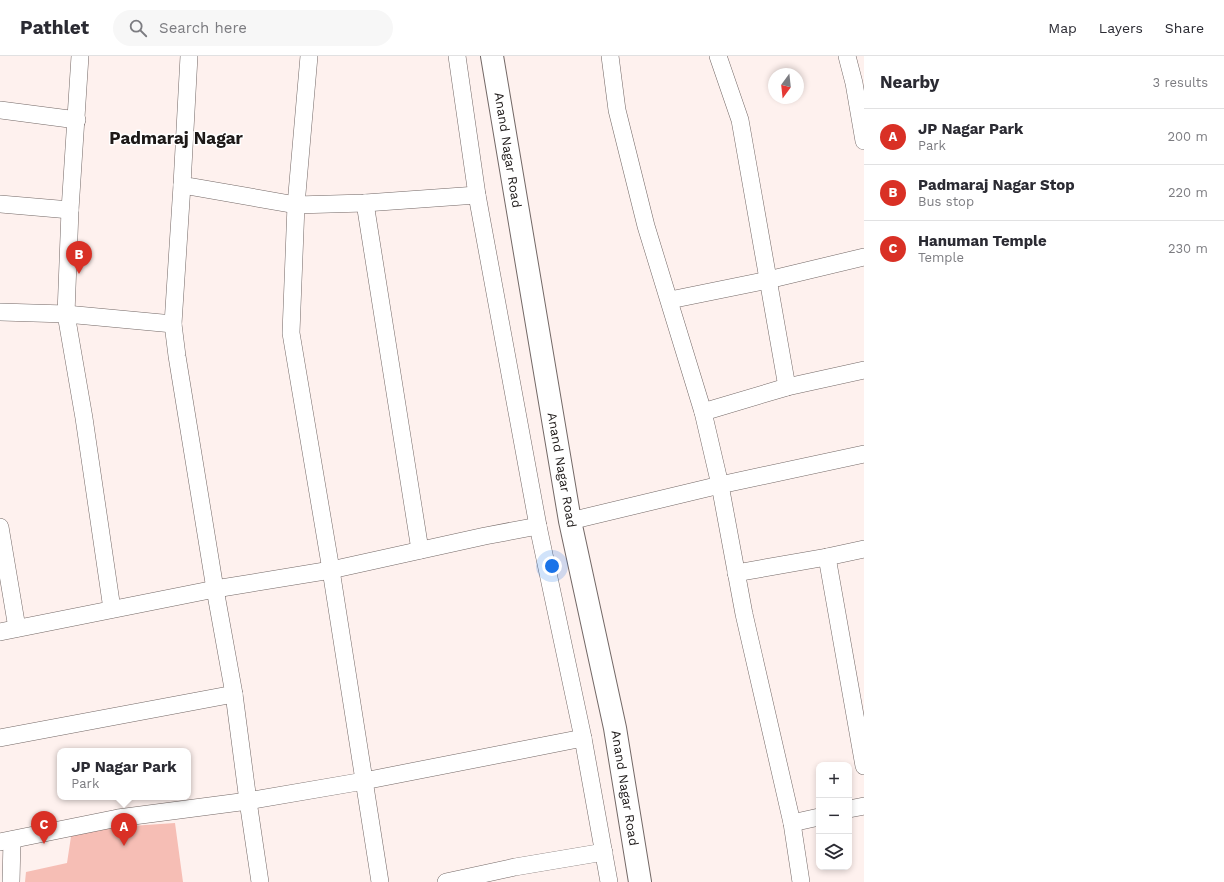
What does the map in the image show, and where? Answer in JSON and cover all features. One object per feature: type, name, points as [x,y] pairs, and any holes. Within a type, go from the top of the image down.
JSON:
[{"type":"street","points":[[80,56],[70,210],[66,314],[84,418],[112,609]]},
{"type":"street","points":[[189,56],[173,324],[215,589],[234,694],[260,882]]},
{"type":"street","points":[[308,56],[296,205],[291,334],[331,570],[380,882]]},
{"type":"street","points":[[457,56],[477,194],[538,526],[583,738],[609,882]]},
{"type":"street","name":"Anand Nagar Road","points":[[492,56],[570,521],[615,728],[640,882]]},
{"type":"street","points":[[610,56],[617,110],[646,226],[670,300],[703,412],[720,485],[744,614],[792,823],[801,882]]},
{"type":"street","points":[[718,56],[740,120],[787,387]]},
{"type":"street","points":[[847,56],[854,83],[864,141]]},
{"type":"street","points":[[0,110],[77,120]]},
{"type":"street","points":[[182,185],[296,205],[365,203],[477,194]]},
{"type":"street","points":[[365,203],[420,550]]},
{"type":"street","points":[[0,204],[70,210]]},
{"type":"street","points":[[670,300],[768,280],[864,257]]},
{"type":"street","points":[[0,312],[66,314],[173,324]]},
{"type":"street","points":[[703,412],[787,387],[864,370]]},
{"type":"street","points":[[570,521],[720,485],[864,454]]},
{"type":"street","points":[[0,632],[215,589],[331,570],[485,536],[538,526]]},
{"type":"street","points":[[0,527],[17,628]]},
{"type":"street","points":[[736,573],[826,558],[864,549]]},
{"type":"street","points":[[826,558],[864,766]]},
{"type":"street","points":[[0,738],[234,694]]},
{"type":"street","points":[[11,882],[6,841],[118,818],[248,801],[364,781],[583,738]]},
{"type":"street","points":[[852,808],[864,806]]},
{"type":"street","points":[[792,823],[816,818]]},
{"type":"street","points":[[446,882],[515,867],[604,852]]},
{"type":"shaded area","points":[[175,823],[183,882],[25,882],[26,872],[67,863],[72,830]]},
{"type":"place","name":"Padmaraj Nagar Stop","points":[[79,274]]},
{"type":"place","name":"Hanuman Temple","points":[[44,844]]},
{"type":"place","name":"JP Nagar Park","points":[[124,846]]},
{"type":"district","name":"Padmaraj Nagar","points":[[176,138]]}]
